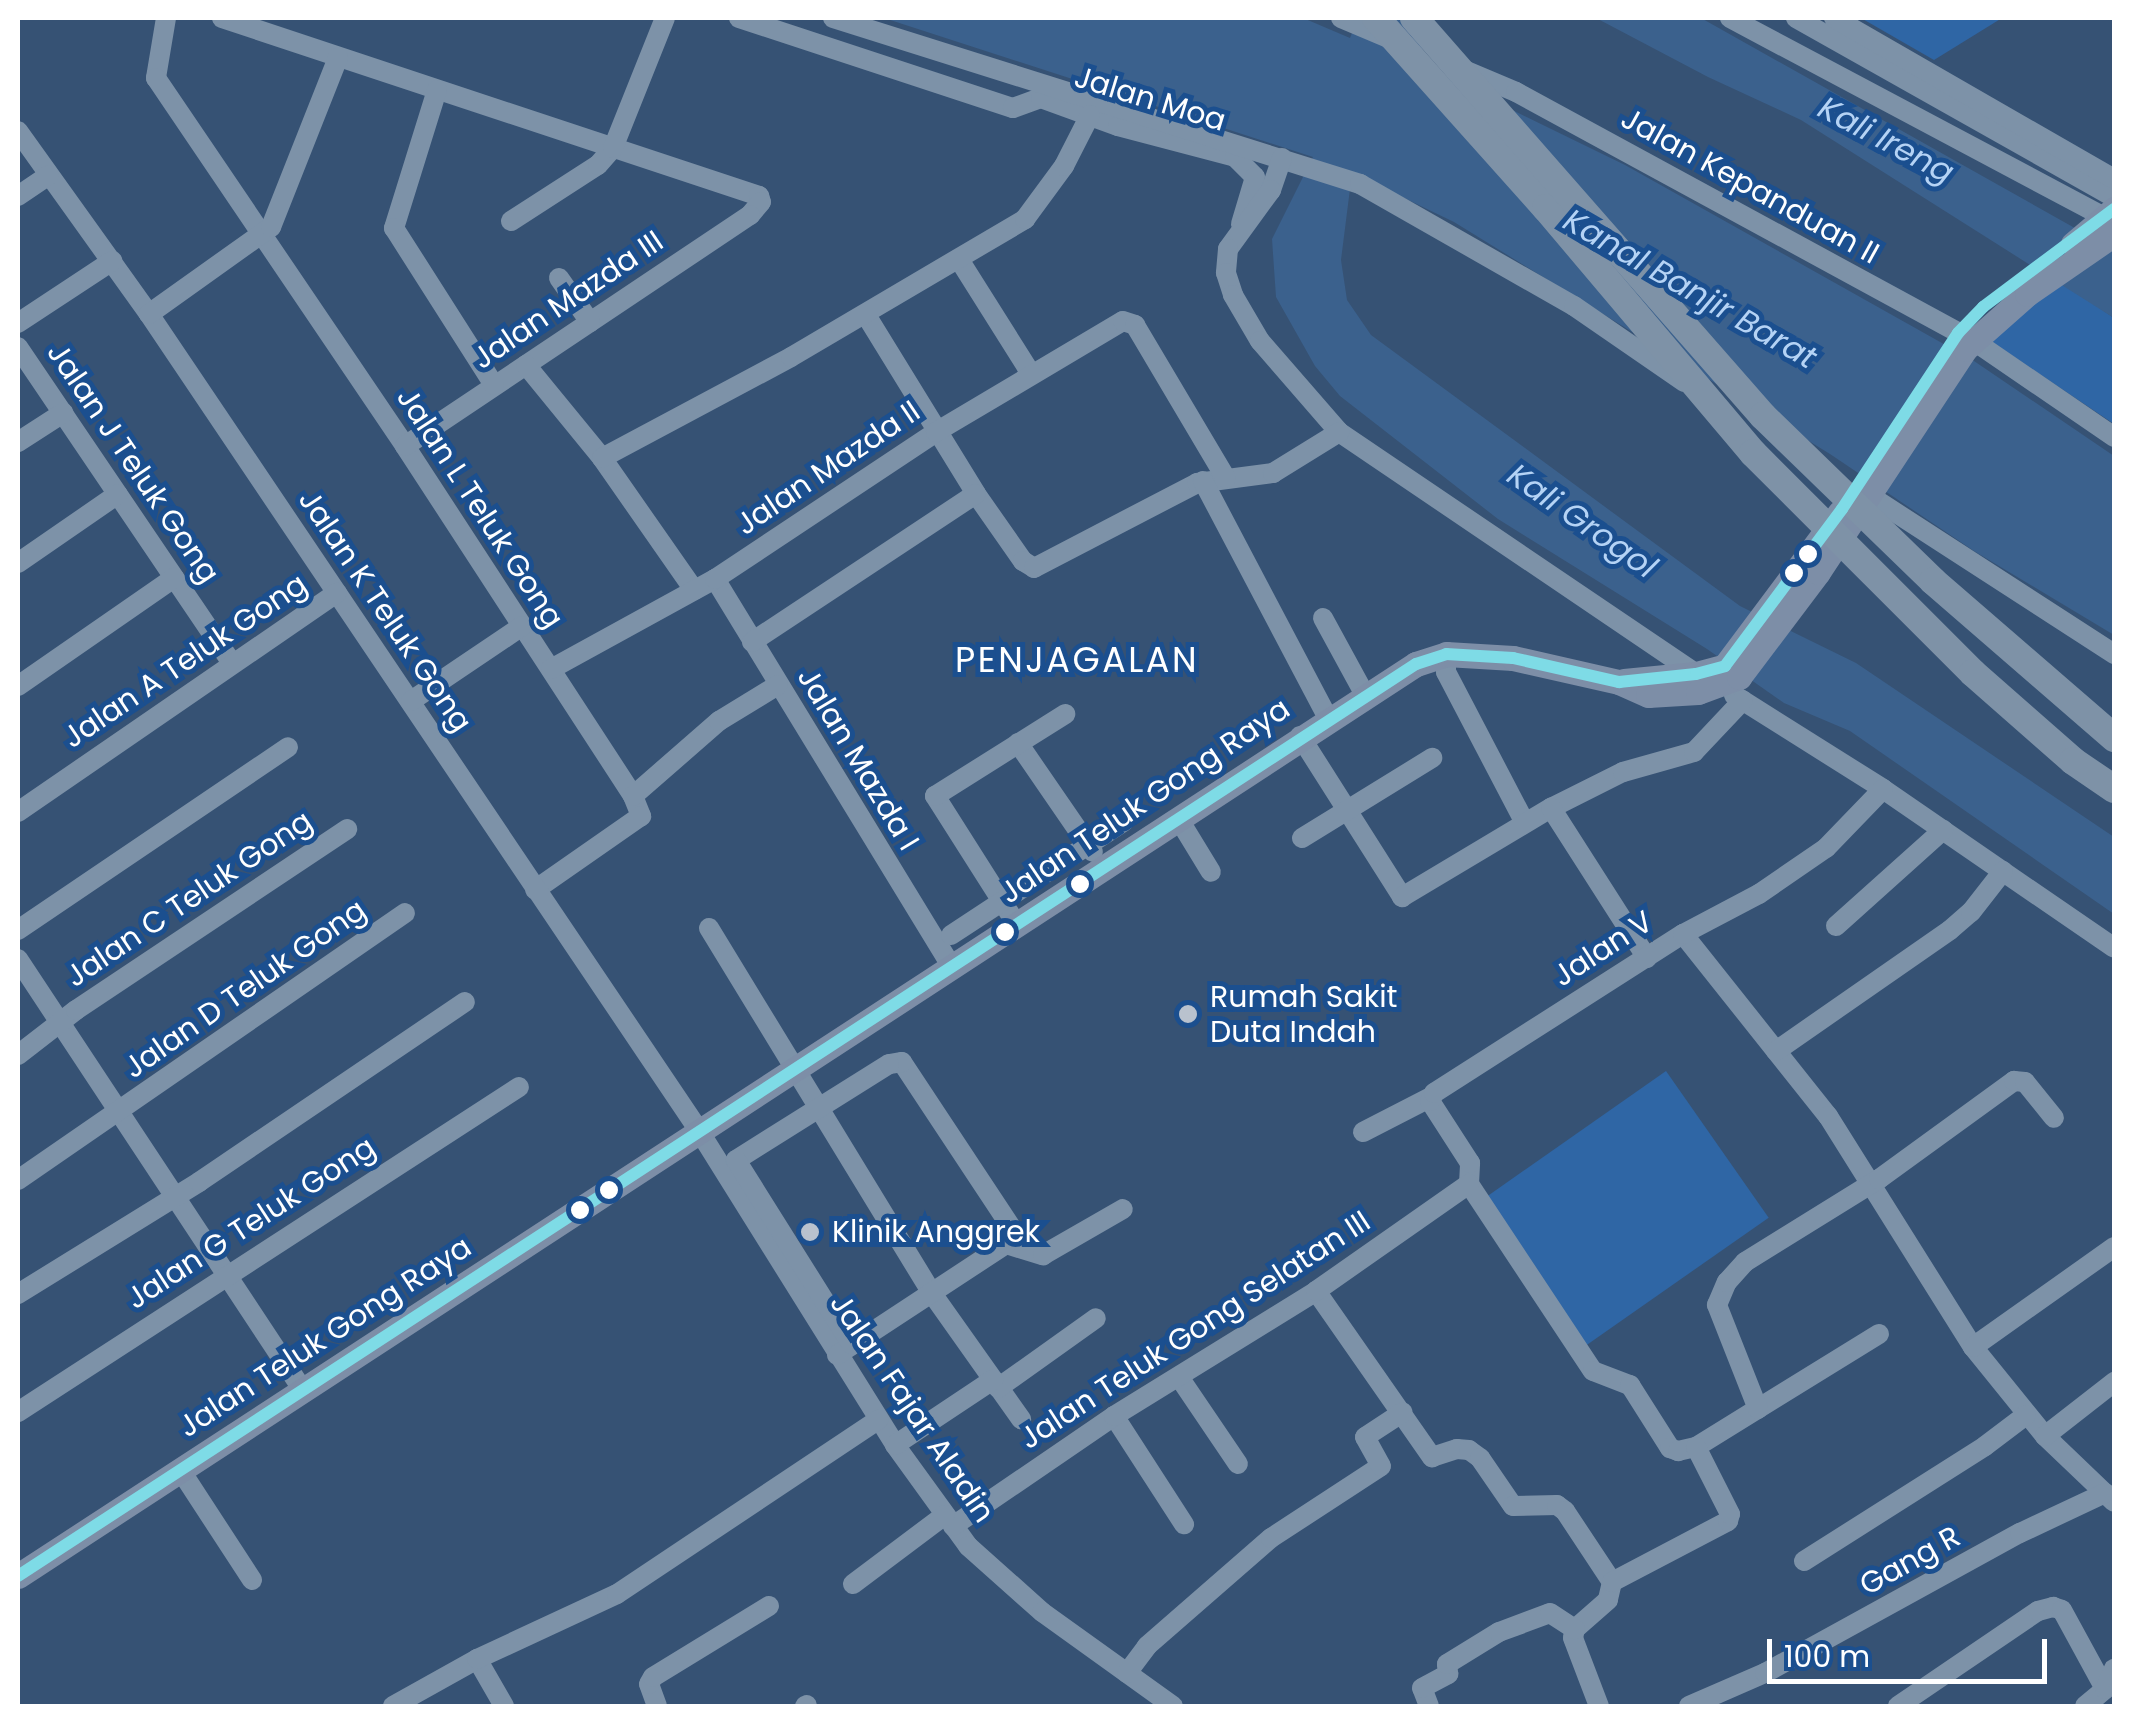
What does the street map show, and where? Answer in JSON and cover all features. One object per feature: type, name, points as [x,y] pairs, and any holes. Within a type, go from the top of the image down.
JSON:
[{"type":"highway","points":[[1376,18],[1546,208],[1752,452],[1973,673],[2114,799]]},
{"type":"highway","points":[[1414,18],[1763,416],[1934,581],[2114,738]]},
{"type":"highway","points":[[2073,761],[2114,789]]},
{"type":"main road","points":[[1732,682],[1869,488],[1984,308],[2043,274],[2108,222]]},
{"type":"main road","name":"Jalan Teluk Gong Raya","points":[[18,1576],[1017,925],[1364,694],[1416,664],[1446,654],[1513,658],[1619,682],[1648,695],[1732,682]]},
{"type":"main road","name":"Jalan Teluk Gong Raya","points":[[1619,682],[1693,674],[1732,682]]},
{"type":"street","name":"Jalan L Teluk Gong","points":[[166,18],[156,78],[405,446],[633,796],[641,816],[535,890]]},
{"type":"street","points":[[222,18],[613,148]]},
{"type":"street","points":[[511,221],[598,165],[613,148],[665,18]]},
{"type":"street","name":"Jalan Moa","points":[[739,18],[1013,108],[1042,98],[1241,161],[1256,176],[1241,231]]},
{"type":"street","points":[[833,18],[1360,184],[1574,306],[1734,418],[1742,434],[1844,520]]},
{"type":"street","name":"Jalan Kepanduan II","points":[[1341,18],[1516,92],[1962,342],[2114,437]]},
{"type":"street","points":[[1730,18],[2108,222]]},
{"type":"street","points":[[1834,18],[1873,51]]},
{"type":"street","points":[[1803,19],[1873,51],[1995,122],[2114,178]]},
{"type":"street","points":[[149,314],[263,236],[285,197],[338,58]]},
{"type":"street","points":[[437,90],[394,228],[494,386]]},
{"type":"street","points":[[602,458],[866,314],[1026,219],[1040,202],[1090,115]]},
{"type":"street","points":[[1995,122],[2108,222]]},
{"type":"street","name":"Jalan K Teluk Gong","points":[[18,131],[149,314],[700,1131]]},
{"type":"street","name":"Jalan Mazda III","points":[[405,446],[750,215],[762,202],[755,192],[613,148]]},
{"type":"street","points":[[1288,160],[1228,249],[1226,273],[1232,295],[1260,341],[1339,432],[1693,674]]},
{"type":"street","points":[[18,196],[49,175]]},
{"type":"street","points":[[18,323],[112,261]]},
{"type":"street","points":[[960,261],[1030,372]]},
{"type":"street","points":[[560,278],[590,322]]},
{"type":"street","points":[[866,314],[976,494],[1024,561],[1034,568],[1203,481],[1273,473],[1339,432]]},
{"type":"street","name":"Jalan Mazda II","points":[[551,669],[715,579],[1030,372],[1123,321],[1135,325],[1226,478]]},
{"type":"street","name":"Jalan J Teluk Gong","points":[[18,347],[232,663]]},
{"type":"street","points":[[526,365],[602,458],[694,590]]},
{"type":"street","points":[[18,442],[63,413]]},
{"type":"street","points":[[1203,481],[1328,718]]},
{"type":"street","points":[[1869,488],[2114,654]]},
{"type":"street","points":[[18,563],[118,494]]},
{"type":"street","points":[[752,642],[976,494]]},
{"type":"street","points":[[18,686],[174,578]]},
{"type":"street","name":"Jalan Mazda I","points":[[715,579],[952,967]]},
{"type":"street","name":"Jalan A Teluk Gong","points":[[18,812],[336,594]]},
{"type":"street","points":[[1323,618],[1364,694]]},
{"type":"street","points":[[412,701],[522,626]]},
{"type":"street","points":[[1446,654],[1446,672],[1525,823]]},
{"type":"street","points":[[1300,736],[1402,897],[1551,808],[1623,772],[1694,752],[1732,682],[2114,948]]},
{"type":"street","points":[[633,796],[719,721],[778,685]]},
{"type":"street","points":[[1017,925],[934,796],[1065,714]]},
{"type":"street","points":[[1018,743],[1104,867]]},
{"type":"street","points":[[24,926],[288,747]]},
{"type":"street","points":[[1302,838],[1432,758]]},
{"type":"street","name":"Jalan V","points":[[1363,1132],[1430,1097],[1683,934],[1759,894],[1826,848],[1883,789]]},
{"type":"street","points":[[1551,808],[1647,958]]},
{"type":"street","points":[[1178,818],[1211,872]]},
{"type":"street","points":[[951,935],[1123,822]]},
{"type":"street","name":"Jalan C Teluk Gong","points":[[18,1055],[60,1022],[347,830]]},
{"type":"street","points":[[1836,926],[1943,830]]},
{"type":"street","points":[[1776,1051],[1950,930],[1971,912],[2003,871]]},
{"type":"street","name":"Jalan D Teluk Gong","points":[[18,1180],[120,1114],[405,913]]},
{"type":"street","points":[[710,928],[931,1292],[1020,1418]]},
{"type":"street","points":[[1683,934],[1828,1116],[1974,1347],[2026,1414],[2110,1498]]},
{"type":"street","points":[[18,958],[304,1392]]},
{"type":"street","points":[[18,1294],[175,1197],[465,1002]]},
{"type":"street","points":[[902,1062],[1014,1230],[1006,1244],[844,1350],[736,1160],[820,1110],[888,1064],[902,1062]]},
{"type":"street","points":[[1758,1409],[1717,1304],[1727,1282],[1745,1262],[1869,1184],[2014,1080],[2026,1082],[2054,1118]]},
{"type":"street","name":"Jalan G Teluk Gong","points":[[21,1402],[519,1086]]},
{"type":"street","points":[[1430,1097],[1470,1164],[1469,1184],[1593,1371],[1630,1385],[1670,1448],[1685,1453],[1879,1334]]},
{"type":"street","name":"Jalan Fajar Aladin","points":[[700,1131],[844,1350],[894,1445],[978,1558],[1173,1706]]},
{"type":"street","name":"Jalan Teluk Gong Selatan III","points":[[852,1584],[1316,1291],[1469,1184]]},
{"type":"street","points":[[1006,1244],[1044,1255],[1123,1209]]},
{"type":"street","points":[[1974,1347],[2114,1247]]},
{"type":"street","points":[[1316,1291],[1432,1457],[1469,1450],[1480,1458],[1512,1506],[1557,1505],[1565,1511],[1612,1582],[1608,1600],[1575,1628],[1574,1648],[1599,1706]]},
{"type":"street","points":[[894,1445],[1096,1318]]},
{"type":"street","points":[[1179,1377],[1238,1464]]},
{"type":"street","points":[[2046,1436],[2114,1382]]},
{"type":"street","points":[[1127,1673],[1147,1646],[1272,1538],[1380,1466],[1365,1437],[1403,1412]]},
{"type":"street","points":[[1804,1560],[1986,1446],[2026,1414]]},
{"type":"street","points":[[1114,1416],[1184,1524]]},
{"type":"street","points":[[393,1706],[477,1660],[617,1594],[878,1420]]},
{"type":"street","points":[[1612,1582],[1728,1522],[1730,1514],[1696,1447]]},
{"type":"street","points":[[181,1471],[252,1580]]},
{"type":"street","name":"Gang R","points":[[1689,1706],[1766,1673],[2020,1532],[2110,1498]]},
{"type":"street","points":[[657,1706],[649,1684],[653,1677],[768,1606]]},
{"type":"street","points":[[1898,1706],[2038,1611],[2053,1607],[2062,1610],[2105,1689]]},
{"type":"street","points":[[1429,1706],[1420,1694],[1422,1688],[1448,1674],[1447,1664],[1499,1632],[1550,1613],[1575,1628]]},
{"type":"street","points":[[477,1660],[504,1706]]},
{"type":"street","points":[[2084,1706],[2105,1689],[2114,1669]]},
{"type":"shaded area","points":[[1861,18],[2002,18],[1934,60]]},
{"type":"shaded area","points":[[2057,279],[2114,318],[2114,424],[1989,340]]},
{"type":"shaded area","points":[[1666,1071],[1769,1218],[1586,1346],[1483,1199]]},
{"type":"water","points":[[884,18],[1303,18],[1350,38],[1358,18],[1434,18],[1416,63],[1625,165],[1974,361],[2114,456],[2114,635],[1974,551],[1830,454],[1454,222],[1352,173],[1341,260],[1347,300],[1371,335],[1740,606],[1856,663],[2114,837],[2114,914],[1850,731],[1784,703],[1707,649],[1498,519],[1340,396],[1315,366],[1276,297],[1272,239],[1313,157]]},
{"type":"water","name":"Kali Ireng","points":[[1596,18],[1701,18],[2114,250],[2114,318],[1801,120]]},
{"type":"transit line","points":[[18,1576],[1416,664],[1446,654],[1513,658],[1619,682],[1696,674],[1725,666],[1842,509],[1958,333],[1983,307],[2114,209]]},
{"type":"place","name":"Rumah Sakit Duta Indah","points":[[1188,1014]]},
{"type":"place","name":"Klinik Anggrek","points":[[810,1232]]},
{"type":"district","name":"PENJAGALAN","points":[[1077,660]]},
{"type":"water label","name":"Kanal Banjir Barat","points":[[1690,289]]},
{"type":"water label","name":"Kali Grogol","points":[[1582,521]]}]
